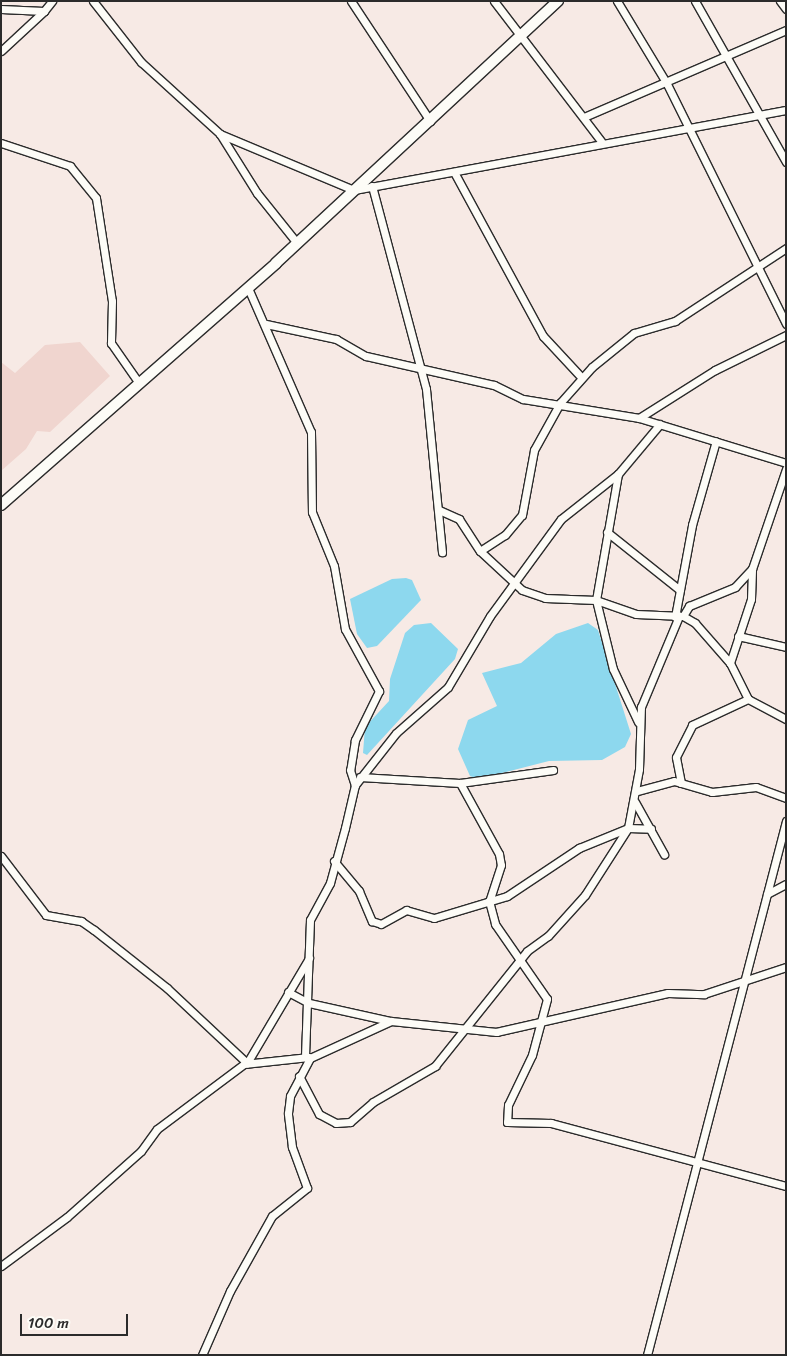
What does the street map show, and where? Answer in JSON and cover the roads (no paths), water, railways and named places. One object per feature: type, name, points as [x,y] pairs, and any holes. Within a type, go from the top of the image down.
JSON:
[{"type":"main road","points":[[1,505],[248,288],[558,1]]},
{"type":"street","points":[[1,52],[52,1]]},
{"type":"street","points":[[93,1],[141,62],[220,134],[257,193],[297,243]]},
{"type":"street","points":[[351,1],[430,121]]},
{"type":"street","points":[[494,1],[519,38],[584,117],[601,141]]},
{"type":"street","points":[[617,1],[667,84],[759,265],[786,324]]},
{"type":"street","points":[[695,1],[786,162]]},
{"type":"street","points":[[780,1],[786,9]]},
{"type":"street","points":[[1,9],[44,11]]},
{"type":"street","points":[[584,117],[667,84],[786,30]]},
{"type":"street","points":[[220,134],[354,190],[454,172],[601,141],[786,110]]},
{"type":"street","points":[[1,144],[70,166],[96,198],[112,302],[111,343],[139,383]]},
{"type":"street","points":[[454,172],[543,336],[582,378]]},
{"type":"street","points":[[372,186],[418,366],[426,389],[431,469],[439,510],[442,552]]},
{"type":"street","points":[[480,551],[505,535],[522,515],[529,461],[560,403],[582,378],[634,333],[675,321],[786,248]]},
{"type":"street","points":[[248,288],[266,324],[311,432],[312,512],[334,566],[344,629],[379,691],[355,740],[352,776],[355,785]]},
{"type":"street","points":[[266,324],[336,340],[366,356],[418,366],[494,385],[523,399],[560,403],[639,418],[716,440],[786,463]]},
{"type":"street","points":[[639,418],[715,370],[786,335]]},
{"type":"street","points":[[202,1355],[230,1291],[272,1216],[307,1188],[292,1147],[288,1114],[299,1076],[308,1056],[313,909],[330,883],[334,860],[355,785],[396,733],[448,686],[514,584],[561,519],[618,474],[660,424]]},
{"type":"street","points":[[679,616],[680,590],[716,440]]},
{"type":"street","points":[[730,663],[751,599],[752,569],[786,469]]},
{"type":"street","points":[[618,474],[596,600],[610,662],[639,723]]},
{"type":"street","points":[[439,510],[459,519],[480,551],[514,584],[545,598],[596,600],[636,614],[679,616],[701,629],[730,663],[748,699],[786,719]]},
{"type":"street","points":[[607,532],[680,590]]},
{"type":"street","points":[[299,1076],[319,1114],[343,1124],[435,1066],[462,1028],[521,959],[584,895],[628,828],[637,791],[639,723],[646,690],[679,616],[689,606],[735,587],[752,569]]},
{"type":"street","points":[[738,636],[786,647]]},
{"type":"street","points":[[681,783],[676,757],[692,725],[748,699]]},
{"type":"street","points":[[352,776],[460,783],[553,770]]},
{"type":"street","points":[[637,791],[667,782],[681,783],[712,792],[756,786],[786,798]]},
{"type":"street","points":[[460,783],[499,854],[500,865],[489,901],[498,929],[521,959],[547,999],[542,1020],[508,1106],[507,1122],[551,1123],[786,1186]]},
{"type":"street","points":[[635,802],[664,854]]},
{"type":"street","points":[[647,1355],[786,821]]},
{"type":"street","points":[[334,860],[377,924],[406,910],[434,918],[489,901],[526,886],[570,852],[628,828],[651,829]]},
{"type":"street","points":[[1,856],[46,915],[81,921],[94,930],[149,972],[247,1063],[308,1056],[391,1021]]},
{"type":"street","points":[[767,894],[786,884]]},
{"type":"street","points":[[1,1266],[67,1217],[141,1151],[158,1129],[247,1063],[310,958]]},
{"type":"street","points":[[288,992],[309,1003],[391,1021],[496,1032],[542,1020],[668,993],[704,994],[786,968]]},
{"type":"water","points":[[406,578],[412,580],[421,600],[377,646],[367,648],[357,634],[350,599],[392,579]]},
{"type":"water","points":[[431,623],[458,649],[455,659],[367,755],[363,753],[365,727],[389,701],[390,679],[405,633],[414,625]]},
{"type":"water","points":[[588,623],[598,630],[631,734],[625,747],[602,760],[549,761],[478,779],[470,776],[458,749],[468,720],[497,706],[482,673],[521,663],[556,634]]}]
